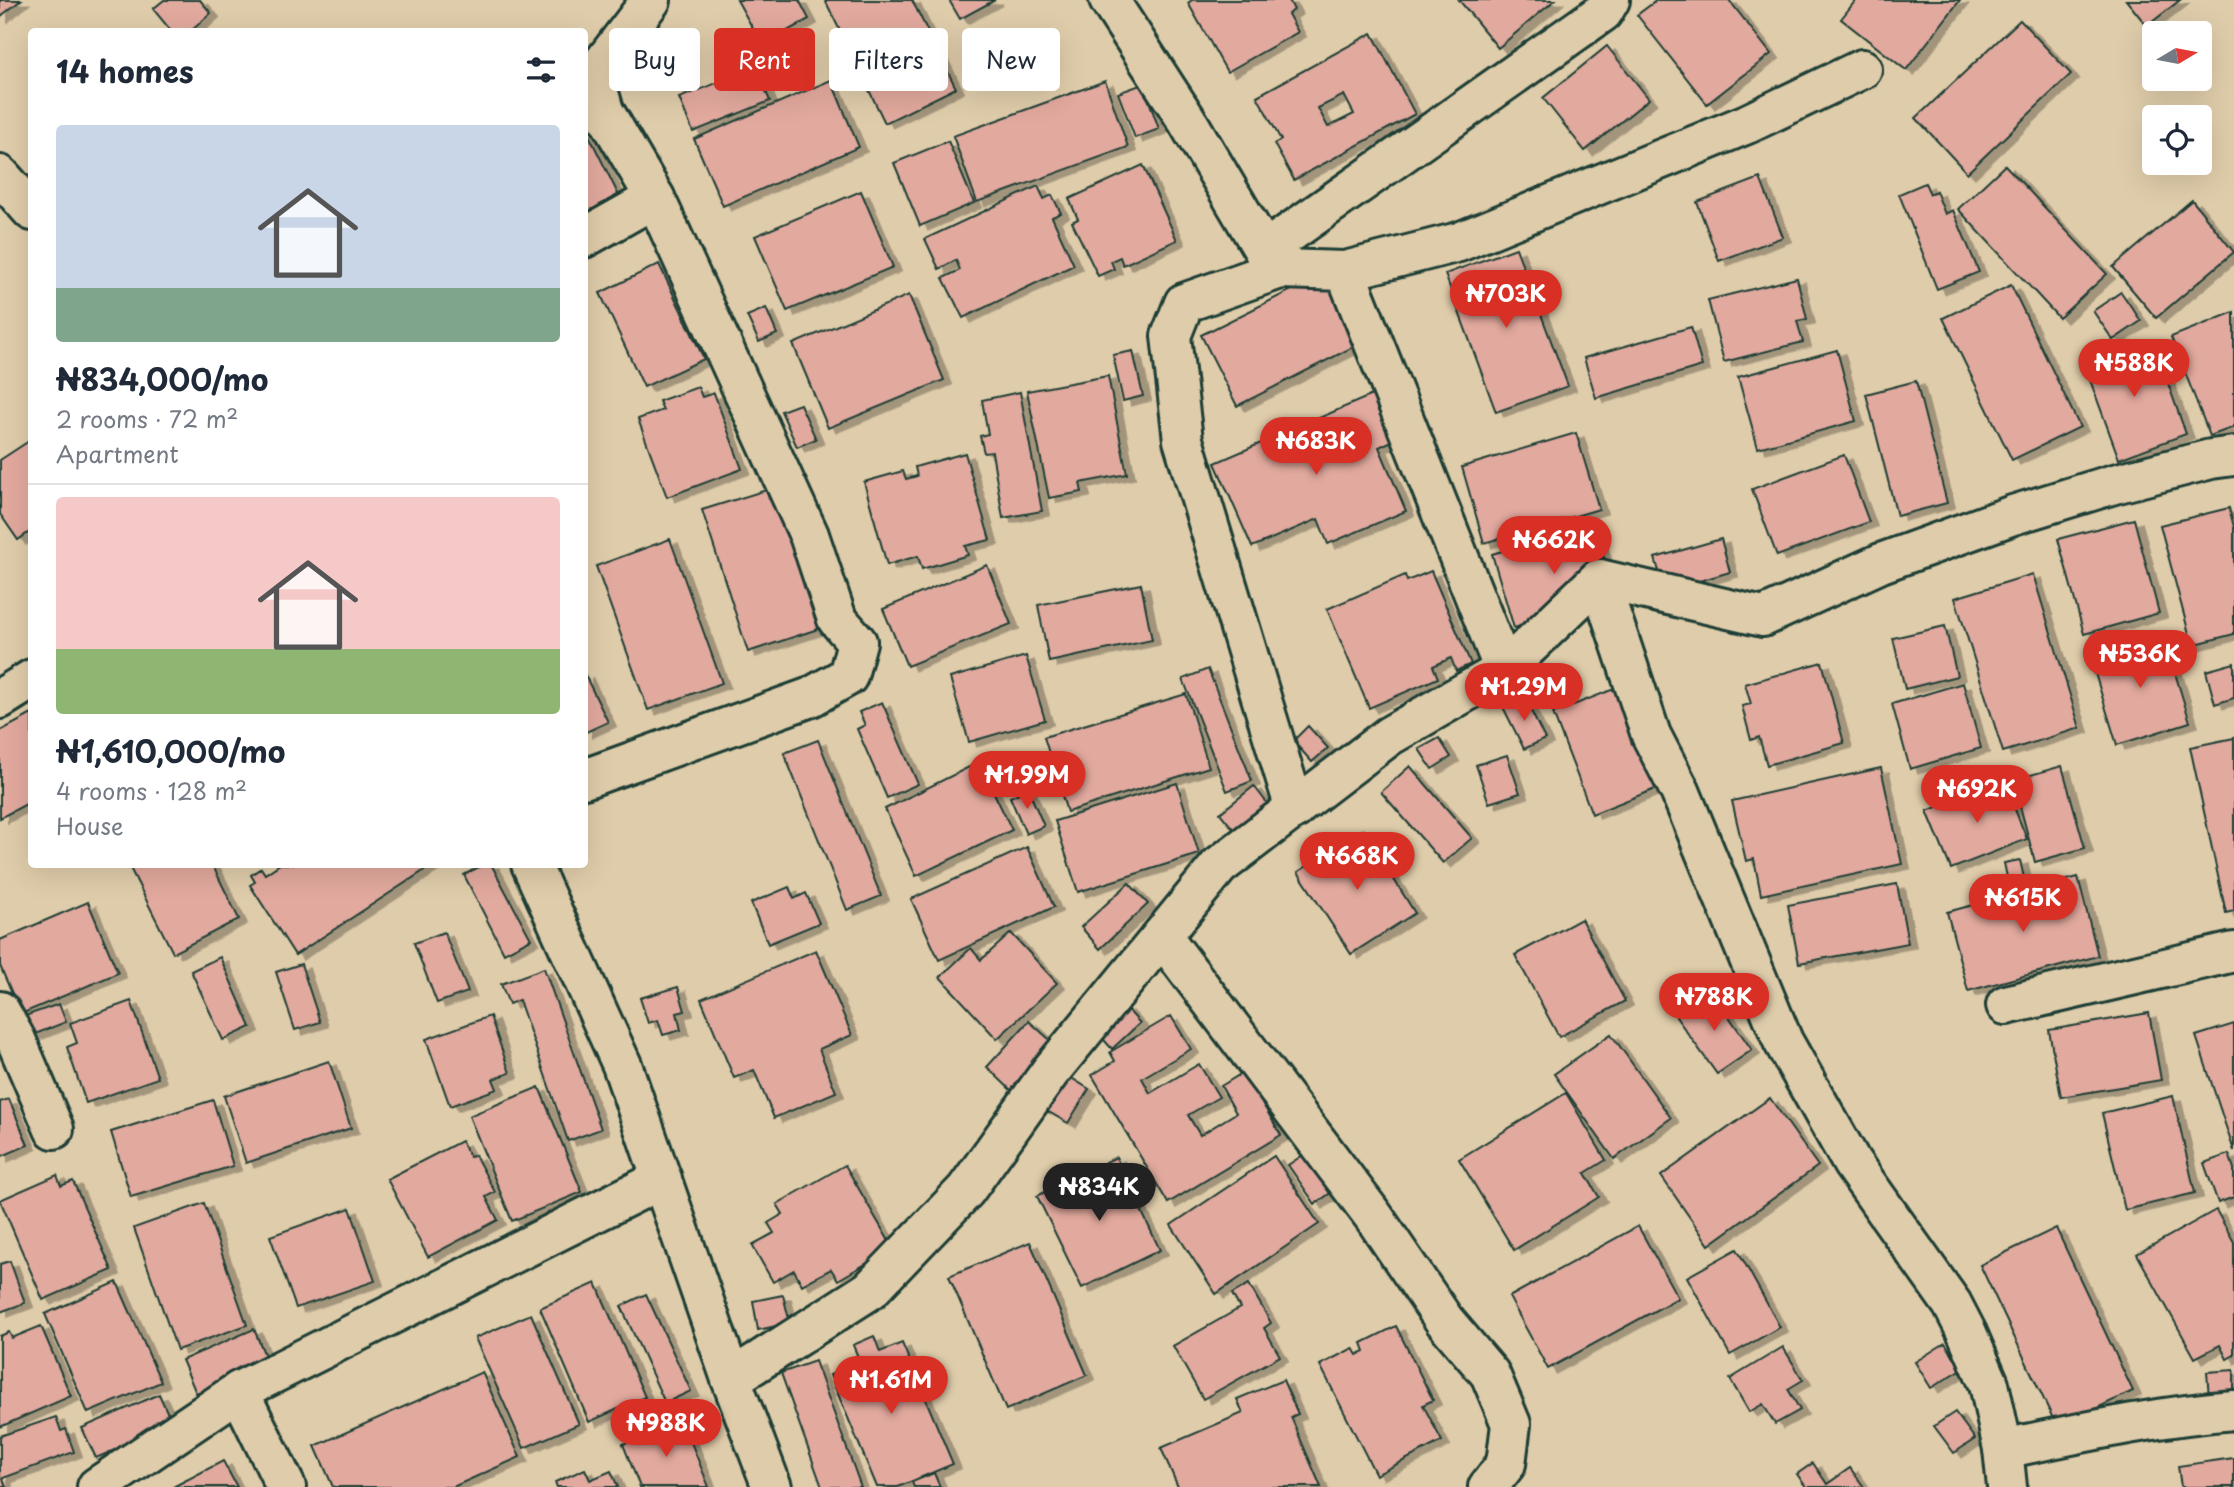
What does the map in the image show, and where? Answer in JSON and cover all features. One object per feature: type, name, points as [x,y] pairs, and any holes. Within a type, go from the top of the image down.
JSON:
[{"type":"street","points":[[588,778],[811,697],[848,676],[858,642],[837,619],[809,535],[655,198],[604,111],[594,75],[600,52],[651,0]]},
{"type":"street","points":[[1109,0],[1188,122],[1272,260]]},
{"type":"street","points":[[1295,809],[1183,440],[1171,336],[1184,303],[1272,260],[1603,12],[1610,0]]},
{"type":"street","points":[[1272,260],[1345,271],[1459,242],[1747,124],[1862,69]]},
{"type":"street","points":[[0,175],[28,206]]},
{"type":"street","points":[[588,236],[655,198]]},
{"type":"street","points":[[1345,271],[1504,670]]},
{"type":"street","points":[[1599,579],[1763,617],[1881,563],[2013,515],[2114,484],[2211,459],[2234,456]]},
{"type":"street","points":[[731,1379],[870,1290],[966,1190],[1050,1073],[1219,866],[1390,736],[1504,670],[1599,579]]},
{"type":"street","points":[[1599,579],[1651,735],[1681,791],[1783,1041],[1852,1163],[1952,1304],[1989,1384],[2003,1448],[2007,1487]]},
{"type":"street","points":[[0,699],[28,682]]},
{"type":"street","points":[[533,868],[622,1065],[731,1379],[772,1487]]},
{"type":"street","points":[[1162,936],[1374,1217],[1444,1320],[1490,1374],[1511,1423],[1506,1464],[1488,1487]]},
{"type":"street","points":[[2006,1005],[2234,952]]},
{"type":"street","points":[[0,1011],[16,1040],[54,1129]]},
{"type":"street","points":[[97,1487],[239,1391],[662,1179]]},
{"type":"street","points":[[239,1391],[286,1487]]},
{"type":"street","points":[[2003,1448],[2180,1414],[2234,1410]]},
{"type":"building","points":[[0,0],[21,0],[0,17]]},
{"type":"building","points":[[164,0],[200,0],[211,13],[194,28],[169,28],[153,9]]},
{"type":"building","points":[[737,0],[799,0],[809,19],[793,28],[753,28]]},
{"type":"building","points":[[825,0],[912,0],[926,28],[839,28]]},
{"type":"building","points":[[949,0],[995,0],[960,19]]},
{"type":"building","points":[[1192,0],[1289,0],[1294,10],[1288,14],[1298,32],[1227,72],[1188,3]]},
{"type":"building","points":[[1459,0],[1555,0],[1498,48]]},
{"type":"building","points":[[1657,0],[1729,0],[1771,54],[1707,104],[1637,15]]},
{"type":"building","points":[[1856,0],[1960,0],[1906,70],[1841,19]]},
{"type":"building","points":[[2126,0],[2180,0],[2153,21],[2143,21]]},
{"type":"building","points":[[2020,20],[2071,74],[1967,173],[1916,118]]},
{"type":"building","points":[[1372,33],[1415,114],[1294,180],[1274,144],[1281,140],[1257,96]],"holes":[[[1344,95],[1354,114],[1328,127],[1318,108]]]},
{"type":"building","points":[[1607,46],[1649,99],[1585,151],[1543,98]]},
{"type":"building","points":[[948,72],[956,88],[885,123],[869,91],[948,91]]},
{"type":"building","points":[[829,81],[829,91],[836,91],[859,147],[723,206],[694,139],[805,91],[815,91],[815,87]]},
{"type":"building","points":[[1105,81],[1128,147],[977,202],[953,136]]},
{"type":"building","points":[[714,84],[714,91],[766,91],[770,101],[693,132],[679,98]]},
{"type":"building","points":[[1143,84],[1159,129],[1135,138],[1118,93]]},
{"type":"building","points":[[588,133],[622,202],[588,218]]},
{"type":"building","points":[[948,141],[974,203],[920,226],[894,163]]},
{"type":"building","points":[[1143,165],[1177,240],[1123,265],[1120,257],[1111,261],[1114,269],[1098,276],[1072,222],[1078,219],[1069,199]]},
{"type":"building","points":[[2005,165],[2107,274],[2059,318],[1958,209]]},
{"type":"building","points":[[1760,178],[1783,237],[1719,261],[1697,202]]},
{"type":"building","points":[[1925,183],[1930,194],[1936,191],[1945,214],[1953,210],[1979,272],[1937,289],[1899,194]]},
{"type":"building","points":[[1038,186],[1044,199],[1052,195],[1061,213],[1052,217],[1074,265],[963,318],[943,278],[960,270],[956,260],[939,269],[925,239]]},
{"type":"building","points":[[861,191],[893,267],[787,311],[755,236]]},
{"type":"building","points":[[2192,200],[2234,252],[2156,318],[2113,267]]},
{"type":"building","points":[[1516,248],[1568,386],[1496,412],[1445,274]]},
{"type":"building","points":[[659,264],[704,359],[644,387],[600,293]]},
{"type":"building","points":[[1326,273],[1361,343],[1237,406],[1201,335]]},
{"type":"building","points":[[1797,278],[1807,319],[1797,321],[1803,342],[1724,362],[1708,300]]},
{"type":"building","points":[[2011,285],[2080,427],[2012,460],[1943,318]]},
{"type":"building","points":[[2121,292],[2141,321],[2113,340],[2093,311]]},
{"type":"building","points":[[909,295],[944,380],[828,428],[793,344]]},
{"type":"building","points":[[766,308],[777,334],[759,342],[747,316]]},
{"type":"building","points":[[2234,312],[2234,427],[2210,436],[2171,337]]},
{"type":"building","points":[[1691,327],[1702,366],[1596,398],[1584,358]]},
{"type":"building","points":[[2119,345],[2123,359],[2155,347],[2186,434],[2119,459],[2082,358]]},
{"type":"building","points":[[1837,350],[1856,421],[1758,448],[1738,377]]},
{"type":"building","points":[[1133,351],[1143,396],[1123,401],[1113,355]]},
{"type":"building","points":[[1108,376],[1127,474],[1080,483],[1082,492],[1049,498],[1027,391]]},
{"type":"building","points":[[1916,381],[1947,503],[1897,516],[1866,394]]},
{"type":"building","points":[[698,387],[702,397],[714,393],[742,469],[667,497],[638,419],[663,410],[659,401]]},
{"type":"building","points":[[1020,392],[1042,511],[1003,518],[992,452],[984,453],[980,436],[988,434],[982,400]]},
{"type":"building","points":[[1372,395],[1392,441],[1379,447],[1406,511],[1328,544],[1318,519],[1252,547],[1215,463]]},
{"type":"building","points":[[800,404],[816,439],[797,447],[781,411]]},
{"type":"building","points":[[1576,433],[1599,509],[1484,543],[1462,467]]},
{"type":"building","points":[[28,442],[28,533],[18,540],[0,514],[0,460]]},
{"type":"building","points":[[965,453],[990,540],[965,546],[968,555],[922,569],[918,556],[887,565],[864,482],[903,471],[906,479],[917,476],[915,467]]},
{"type":"building","points":[[1844,455],[1869,522],[1777,556],[1752,489]]},
{"type":"building","points":[[776,487],[821,628],[748,652],[702,510]]},
{"type":"building","points":[[2229,508],[2234,527],[2234,634],[2192,645],[2160,525]]},
{"type":"building","points":[[2134,519],[2159,613],[2084,634],[2058,539]]},
{"type":"building","points":[[1594,524],[1616,598],[1514,628],[1492,554]]},
{"type":"building","points":[[670,539],[722,683],[648,710],[596,566]]},
{"type":"building","points":[[1721,539],[1730,572],[1665,591],[1655,558]]},
{"type":"building","points":[[987,565],[1011,624],[907,666],[883,609]]},
{"type":"building","points":[[1431,571],[1471,664],[1456,671],[1451,658],[1433,666],[1438,678],[1369,708],[1327,609],[1405,575],[1407,581]]},
{"type":"building","points":[[2033,574],[2080,728],[2003,752],[1955,598]]},
{"type":"building","points":[[1141,584],[1152,640],[1049,662],[1038,605]]},
{"type":"building","points":[[1945,626],[1957,676],[1905,689],[1893,638]]},
{"type":"building","points":[[2163,634],[2190,722],[2117,745],[2090,657]]},
{"type":"building","points":[[1026,656],[1045,720],[969,742],[950,678]]},
{"type":"building","points":[[1822,662],[1844,743],[1767,765],[1759,737],[1751,740],[1742,706],[1751,704],[1745,684]]},
{"type":"building","points":[[2234,663],[2234,698],[2215,704],[2206,671]]},
{"type":"building","points":[[1208,669],[1252,781],[1227,791],[1183,679]]},
{"type":"building","points":[[588,681],[608,722],[588,731]]},
{"type":"building","points":[[1963,683],[1981,748],[1910,769],[1892,704]]},
{"type":"building","points":[[1624,685],[1663,786],[1592,814],[1553,713]]},
{"type":"building","points":[[1186,694],[1209,767],[1067,812],[1044,737]]},
{"type":"building","points":[[1524,697],[1545,739],[1524,749],[1503,707]]},
{"type":"building","points":[[882,702],[918,784],[887,798],[857,729],[865,725],[859,712]]},
{"type":"building","points":[[28,716],[28,803],[0,818],[0,731]]},
{"type":"building","points":[[1308,726],[1328,748],[1312,762],[1293,741]]},
{"type":"building","points":[[1439,738],[1451,757],[1432,769],[1419,749]]},
{"type":"building","points":[[2234,738],[2234,911],[2226,913],[2190,747]]},
{"type":"building","points":[[818,740],[881,896],[847,910],[784,753]]},
{"type":"building","points":[[1507,755],[1520,793],[1489,803],[1476,765]]},
{"type":"building","points":[[979,762],[1012,830],[916,876],[885,809]]},
{"type":"building","points":[[1410,766],[1472,838],[1443,863],[1381,792]]},
{"type":"building","points":[[2062,766],[2085,848],[2035,862],[2013,780]]},
{"type":"building","points":[[1881,768],[1902,864],[1761,895],[1754,859],[1746,861],[1732,801]]},
{"type":"building","points":[[2003,780],[2027,839],[1951,869],[1927,811]]},
{"type":"building","points":[[1177,783],[1199,854],[1078,892],[1055,821]]},
{"type":"building","points":[[1254,786],[1267,803],[1234,830],[1220,813]]},
{"type":"building","points":[[1028,789],[1044,826],[1026,834],[1010,797]]},
{"type":"building","points":[[1363,830],[1415,913],[1351,954],[1298,872]]},
{"type":"building","points":[[1027,847],[1054,907],[939,960],[911,899]]},
{"type":"building","points":[[2020,860],[2024,878],[2008,882],[2004,863]]},
{"type":"building","points":[[130,868],[214,868],[239,919],[173,953]]},
{"type":"building","points":[[261,868],[265,874],[274,868],[428,868],[295,955],[250,885],[255,882],[251,875]]},
{"type":"building","points":[[477,868],[493,868],[531,939],[504,953],[464,875]]},
{"type":"building","points":[[2078,877],[2098,956],[1968,991],[1947,912]]},
{"type":"building","points":[[1129,883],[1148,904],[1100,949],[1081,927]]},
{"type":"building","points":[[1897,884],[1908,943],[1799,963],[1788,905]]},
{"type":"building","points":[[789,887],[794,899],[806,893],[819,923],[768,944],[751,903]]},
{"type":"building","points":[[88,902],[118,973],[21,1014],[0,966],[0,940]]},
{"type":"building","points":[[1581,919],[1625,1001],[1559,1037],[1515,955]]},
{"type":"building","points":[[444,932],[468,992],[437,1003],[414,943]]},
{"type":"building","points":[[1011,933],[1057,983],[997,1039],[940,977],[971,948],[981,960]]},
{"type":"building","points":[[816,950],[852,1035],[819,1049],[836,1092],[774,1118],[754,1070],[734,1078],[701,999]]},
{"type":"building","points":[[220,957],[251,1027],[223,1040],[191,971]]},
{"type":"building","points":[[301,964],[320,1022],[295,1030],[276,972]]},
{"type":"building","points":[[544,968],[601,1129],[568,1141],[519,1000],[509,1004],[501,984]]},
{"type":"building","points":[[678,987],[685,1011],[677,1013],[681,1030],[663,1035],[658,1020],[648,1023],[640,998]]},
{"type":"building","points":[[1712,992],[1752,1050],[1717,1074],[1676,1017]]},
{"type":"building","points":[[131,1001],[158,1078],[86,1103],[67,1047],[77,1043],[70,1023]]},
{"type":"building","points":[[59,1004],[66,1022],[30,1036],[22,1017]]},
{"type":"building","points":[[1125,1007],[1140,1023],[1112,1049],[1097,1032]]},
{"type":"building","points":[[2149,1013],[2161,1080],[2061,1097],[2049,1030]]},
{"type":"building","points":[[490,1016],[510,1073],[493,1079],[497,1089],[450,1106],[426,1039]]},
{"type":"building","points":[[1171,1016],[1191,1049],[1142,1078],[1150,1093],[1199,1064],[1219,1097],[1188,1115],[1200,1135],[1236,1113],[1221,1086],[1244,1072],[1281,1135],[1168,1203],[1092,1075],[1115,1061],[1110,1052]]},
{"type":"building","points":[[1029,1021],[1059,1048],[1016,1095],[987,1067]]},
{"type":"building","points":[[2234,1024],[2234,1151],[2196,1036]]},
{"type":"building","points":[[1611,1034],[1671,1118],[1614,1159],[1554,1074]]},
{"type":"building","points":[[329,1061],[351,1128],[246,1163],[224,1096]]},
{"type":"building","points":[[1060,1071],[1089,1089],[1068,1123],[1040,1107]]},
{"type":"building","points":[[539,1087],[582,1192],[512,1221],[469,1116]]},
{"type":"building","points":[[1566,1093],[1606,1160],[1585,1173],[1599,1197],[1514,1250],[1459,1159]]},
{"type":"building","points":[[2173,1096],[2195,1193],[2125,1210],[2102,1113]]},
{"type":"building","points":[[1770,1098],[1818,1166],[1709,1245],[1661,1176]]},
{"type":"building","points":[[9,1099],[28,1145],[0,1157],[0,1102]]},
{"type":"building","points":[[213,1100],[233,1166],[131,1197],[111,1132]]},
{"type":"building","points":[[461,1141],[470,1157],[475,1155],[495,1192],[486,1197],[498,1220],[428,1257],[387,1179]]},
{"type":"building","points":[[1309,1151],[1336,1189],[1315,1204],[1288,1165]]},
{"type":"building","points":[[2229,1154],[2234,1169],[2234,1197],[2218,1203],[2204,1163]]},
{"type":"building","points":[[1274,1156],[1319,1224],[1216,1294],[1171,1225]]},
{"type":"building","points":[[1116,1157],[1160,1250],[1082,1288],[1037,1196]]},
{"type":"building","points":[[845,1165],[893,1248],[838,1280],[831,1269],[802,1285],[794,1270],[773,1282],[752,1245],[774,1233],[768,1223],[783,1214],[777,1204]]},
{"type":"building","points":[[57,1175],[61,1186],[73,1181],[112,1270],[43,1300],[0,1200]]},
{"type":"building","points":[[204,1203],[247,1325],[177,1350],[134,1228]]},
{"type":"building","points":[[350,1208],[375,1281],[296,1308],[270,1236]]},
{"type":"building","points":[[2216,1210],[2234,1242],[2234,1355],[2227,1359],[2220,1345],[2195,1358],[2137,1254]]},
{"type":"building","points":[[1638,1226],[1678,1298],[1548,1369],[1509,1297]]},
{"type":"building","points":[[2056,1228],[2133,1391],[2057,1427],[1980,1265]]},
{"type":"building","points":[[1030,1242],[1087,1375],[1006,1410],[949,1276]]},
{"type":"building","points":[[1737,1249],[1780,1327],[1730,1355],[1687,1277]]},
{"type":"building","points":[[10,1261],[25,1303],[0,1312],[0,1264]]},
{"type":"building","points":[[117,1282],[161,1382],[88,1413],[45,1314]]},
{"type":"building","points":[[596,1283],[645,1397],[589,1422],[540,1308]]},
{"type":"building","points":[[1249,1284],[1271,1323],[1264,1328],[1280,1356],[1203,1399],[1173,1346],[1240,1308],[1232,1294]]},
{"type":"building","points":[[646,1294],[691,1391],[665,1403],[621,1306]]},
{"type":"building","points":[[783,1295],[790,1323],[758,1330],[753,1301]]},
{"type":"building","points":[[531,1314],[579,1424],[524,1448],[475,1338]]},
{"type":"building","points":[[41,1326],[71,1396],[0,1427],[0,1336],[9,1332],[12,1338]]},
{"type":"building","points":[[1396,1326],[1433,1400],[1423,1405],[1442,1441],[1376,1475],[1320,1365],[1353,1348],[1357,1355],[1365,1351],[1362,1343]]},
{"type":"building","points":[[254,1329],[268,1363],[196,1393],[182,1360]]},
{"type":"building","points":[[874,1336],[880,1352],[902,1343],[953,1464],[898,1487],[877,1487],[830,1375],[860,1362],[853,1345]]},
{"type":"building","points":[[1945,1343],[1962,1369],[1931,1388],[1915,1362]]},
{"type":"building","points":[[1783,1347],[1803,1380],[1788,1389],[1800,1410],[1775,1424],[1763,1404],[1749,1412],[1730,1379]]},
{"type":"building","points":[[815,1361],[861,1487],[822,1487],[781,1373]]},
{"type":"building","points":[[2234,1370],[2234,1395],[2209,1397],[2207,1372]]},
{"type":"building","points":[[482,1372],[520,1457],[453,1487],[333,1487],[315,1446]]},
{"type":"building","points":[[1283,1380],[1298,1414],[1291,1417],[1321,1487],[1178,1487],[1161,1448],[1243,1413],[1237,1399]]},
{"type":"building","points":[[159,1394],[173,1425],[96,1458],[82,1428]]},
{"type":"building","points":[[1955,1412],[1975,1439],[1954,1453],[1934,1426]]},
{"type":"building","points":[[56,1417],[61,1431],[66,1429],[74,1452],[3,1478],[6,1487],[0,1487],[0,1436]]},
{"type":"building","points":[[682,1420],[709,1487],[640,1487],[623,1444]]},
{"type":"building","points":[[2234,1458],[2234,1487],[2181,1487],[2178,1466]]},
{"type":"building","points":[[223,1461],[237,1487],[173,1487]]},
{"type":"building","points":[[1813,1463],[1827,1484],[1850,1468],[1864,1487],[1806,1487],[1797,1474]]},
{"type":"building","points":[[585,1469],[590,1480],[611,1471],[618,1487],[557,1487],[555,1482]]},
{"type":"building","points":[[934,1473],[940,1487],[914,1487],[912,1482]]}]
